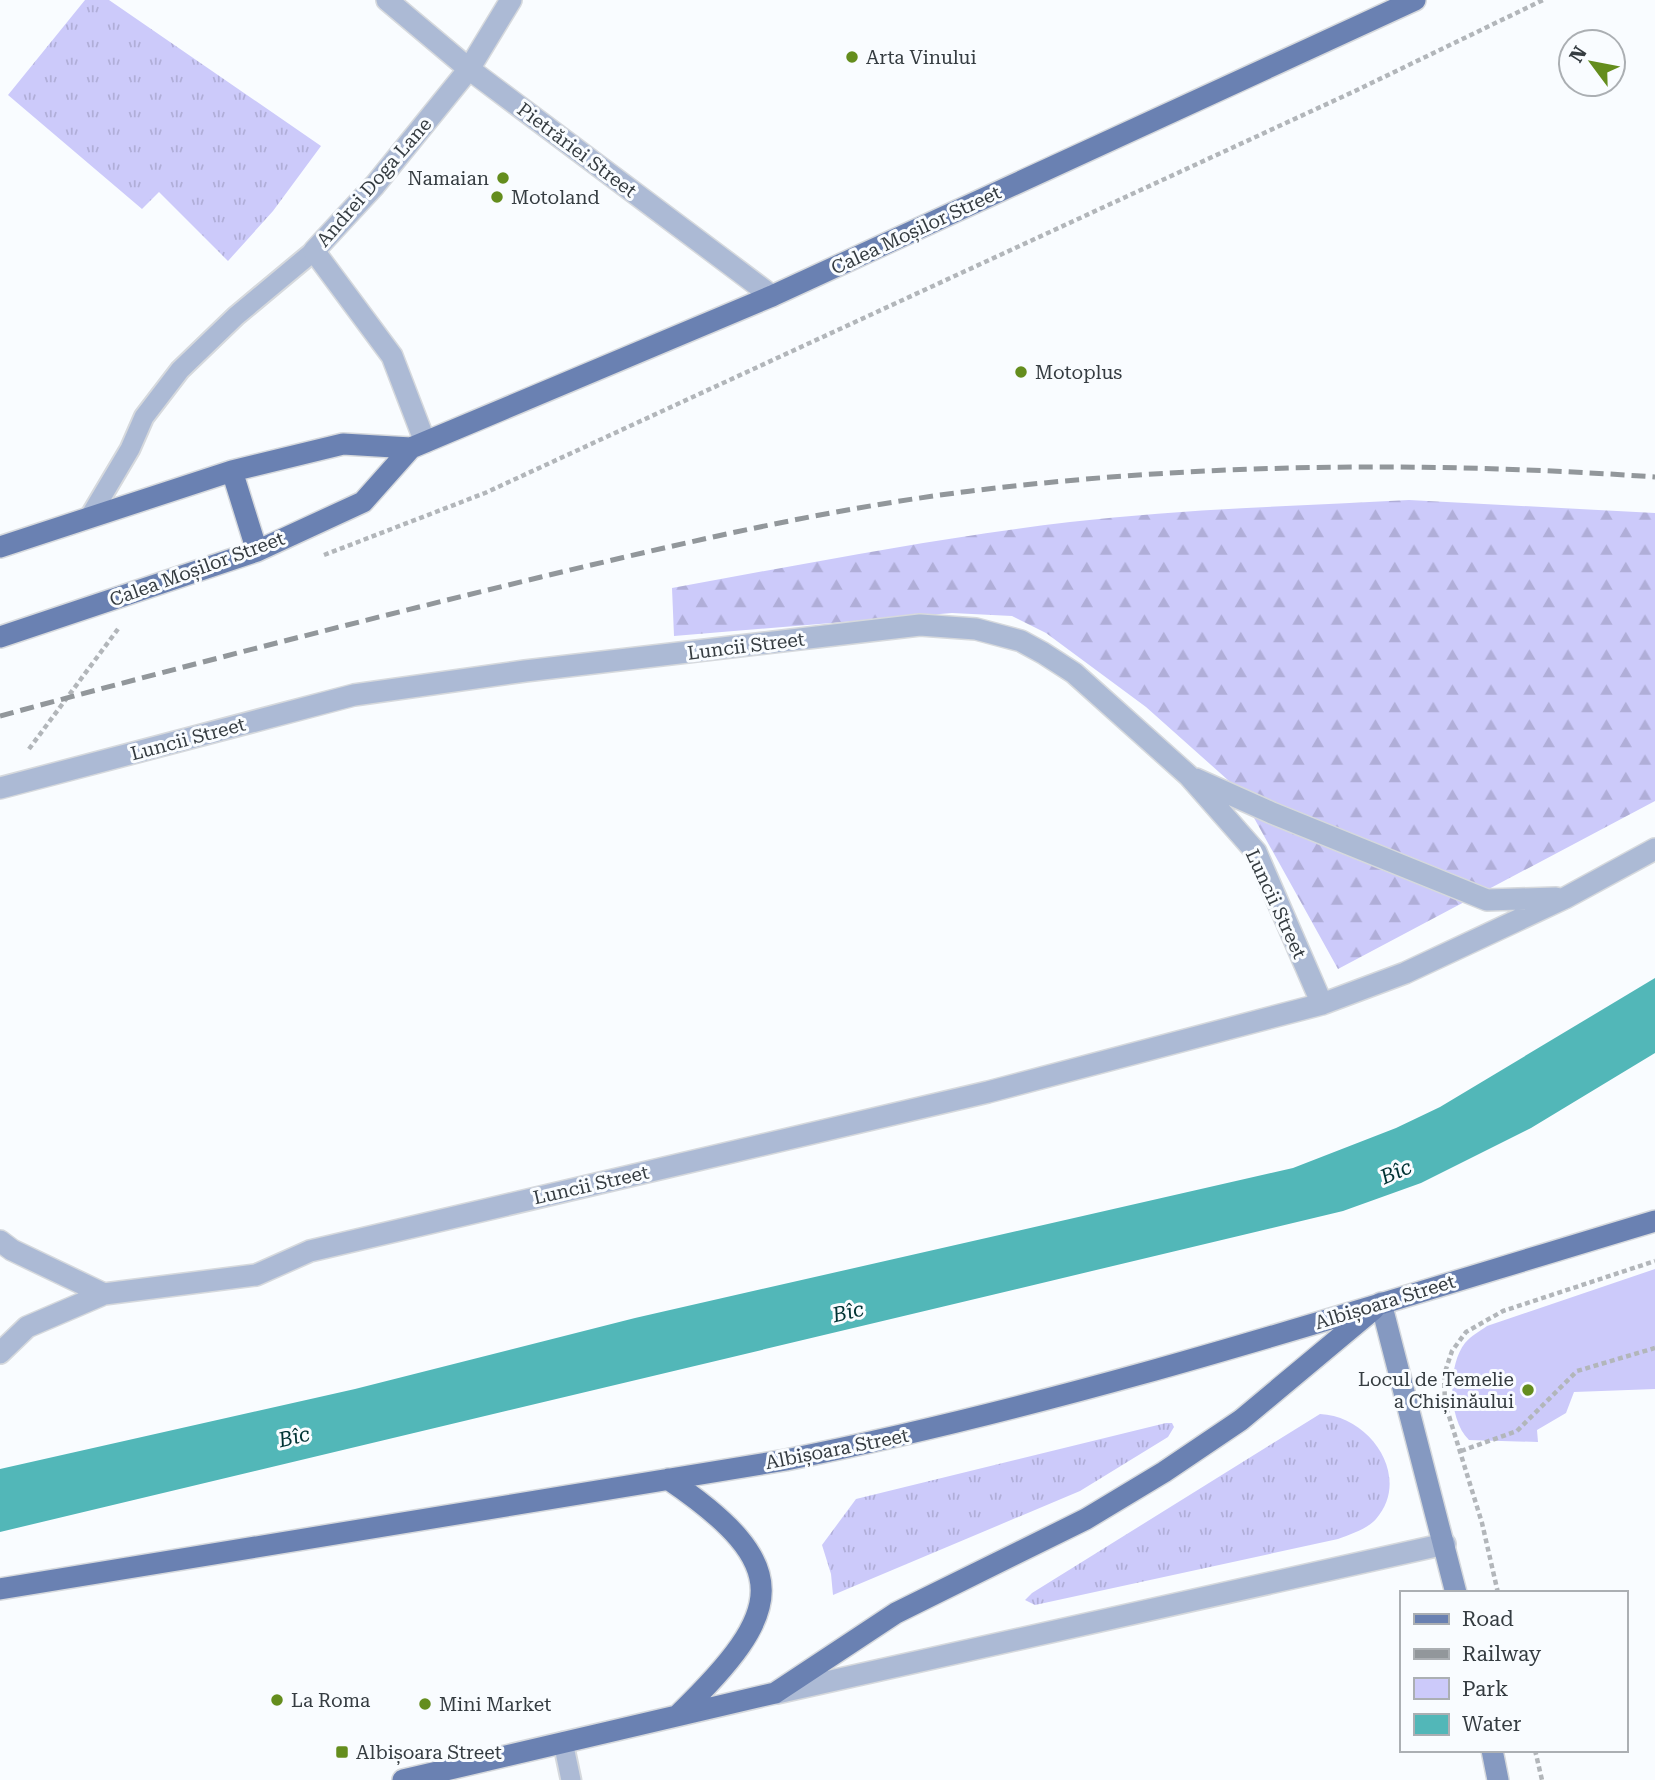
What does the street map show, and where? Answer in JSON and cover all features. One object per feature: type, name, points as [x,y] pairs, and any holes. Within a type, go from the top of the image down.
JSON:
[{"type":"main road","name":"Calea Moșilor Street","points":[[0,637],[257,551],[363,502],[418,445],[772,296],[1415,0]]},
{"type":"main road","name":"Calea Moșilor Street","points":[[0,547],[232,471],[343,443],[418,445]]},
{"type":"main road","points":[[232,471],[257,551]]},
{"type":"main road","name":"Albișoara Street","points":[[0,1589],[786,1460],[897,1438],[1129,1380],[1655,1221]]},
{"type":"main road","points":[[403,1780],[775,1693],[896,1613],[1086,1519],[1164,1472],[1241,1420],[1381,1303],[1456,1591]]},
{"type":"main road","points":[[668,1479],[730,1525],[749,1548],[762,1575],[759,1609],[743,1644],[716,1678],[678,1715]]},
{"type":"main road","points":[[1492,1752],[1499,1780]]},
{"type":"street","name":"Pietrăriei Street","points":[[387,0],[468,69],[772,296]]},
{"type":"street","name":"Andrei Doga Lane","points":[[418,445],[392,356],[314,251],[375,185],[468,69],[511,0]]},
{"type":"street","name":"Luncii Street","points":[[0,789],[354,695],[920,625],[976,629],[1021,641],[1074,673],[1189,776],[1256,852],[1322,1004]]},
{"type":"street","points":[[1189,776],[1272,813],[1487,900],[1565,898]]},
{"type":"street","name":"Luncii Street","points":[[0,1353],[27,1327],[104,1294],[256,1275],[310,1251],[988,1092],[1322,1004],[1405,973],[1565,898],[1655,849]]},
{"type":"street","points":[[0,1241],[12,1250],[104,1294]]},
{"type":"street","points":[[775,1693],[1445,1544]]},
{"type":"lane","points":[[89,518],[130,449],[144,417],[180,370],[236,316],[314,251]]},
{"type":"lane","points":[[562,1742],[571,1780]]},
{"type":"path","points":[[319,557],[485,492],[1355,91],[1543,0]]},
{"type":"path","points":[[24,755],[71,697],[124,621],[111,625]]},
{"type":"path","points":[[1497,1591],[1461,1451],[1445,1403],[1444,1374],[1452,1351],[1466,1332],[1503,1311],[1655,1261]]},
{"type":"path","points":[[1461,1451],[1517,1431],[1577,1371],[1655,1348]]},
{"type":"path","points":[[1535,1752],[1542,1780]]},
{"type":"green space","points":[[85,0],[109,0],[321,146],[273,211],[228,261],[159,192],[142,209],[8,95]]},
{"type":"green space","points":[[1409,500],[1655,513],[1655,801],[1338,969],[1238,789],[1146,707],[1046,633],[1012,616],[952,613],[674,636],[672,588],[920,544],[1070,522],[1197,511]]},
{"type":"green space","points":[[1655,1269],[1655,1389],[1574,1392],[1566,1413],[1537,1430],[1538,1442],[1469,1440],[1457,1420],[1452,1393],[1455,1365],[1467,1340],[1487,1326]]},
{"type":"green space","points":[[1320,1414],[1339,1417],[1355,1425],[1370,1437],[1388,1468],[1390,1486],[1386,1503],[1368,1526],[1338,1539],[1035,1605],[1025,1600],[1032,1593]]},
{"type":"green space","points":[[1172,1423],[1174,1427],[1168,1437],[1080,1491],[833,1595],[831,1574],[822,1545],[856,1499]]},
{"type":"water","name":"Bîc","points":[[1655,978],[1655,1053],[1531,1128],[1421,1183],[1343,1211],[0,1532],[0,1469],[355,1389],[635,1318],[1293,1168],[1396,1128],[1440,1107]]},
{"type":"railway","points":[[0,716],[594,564],[755,528],[917,498],[1142,475],[1313,467],[1484,468],[1655,477]]},
{"type":"place","name":"Arta Vinului","points":[[852,57]]},
{"type":"place","name":"Namaian","points":[[503,178]]},
{"type":"place","name":"Motoland","points":[[497,197]]},
{"type":"place","name":"Motoplus","points":[[1021,372]]},
{"type":"place","name":"Locul de Temelie a Chișinăului","points":[[1528,1390]]},
{"type":"place","name":"La Roma","points":[[277,1700]]},
{"type":"place","name":"Mini Market","points":[[425,1704]]},
{"type":"place","name":"Albișoara Street","points":[[342,1752]]}]
